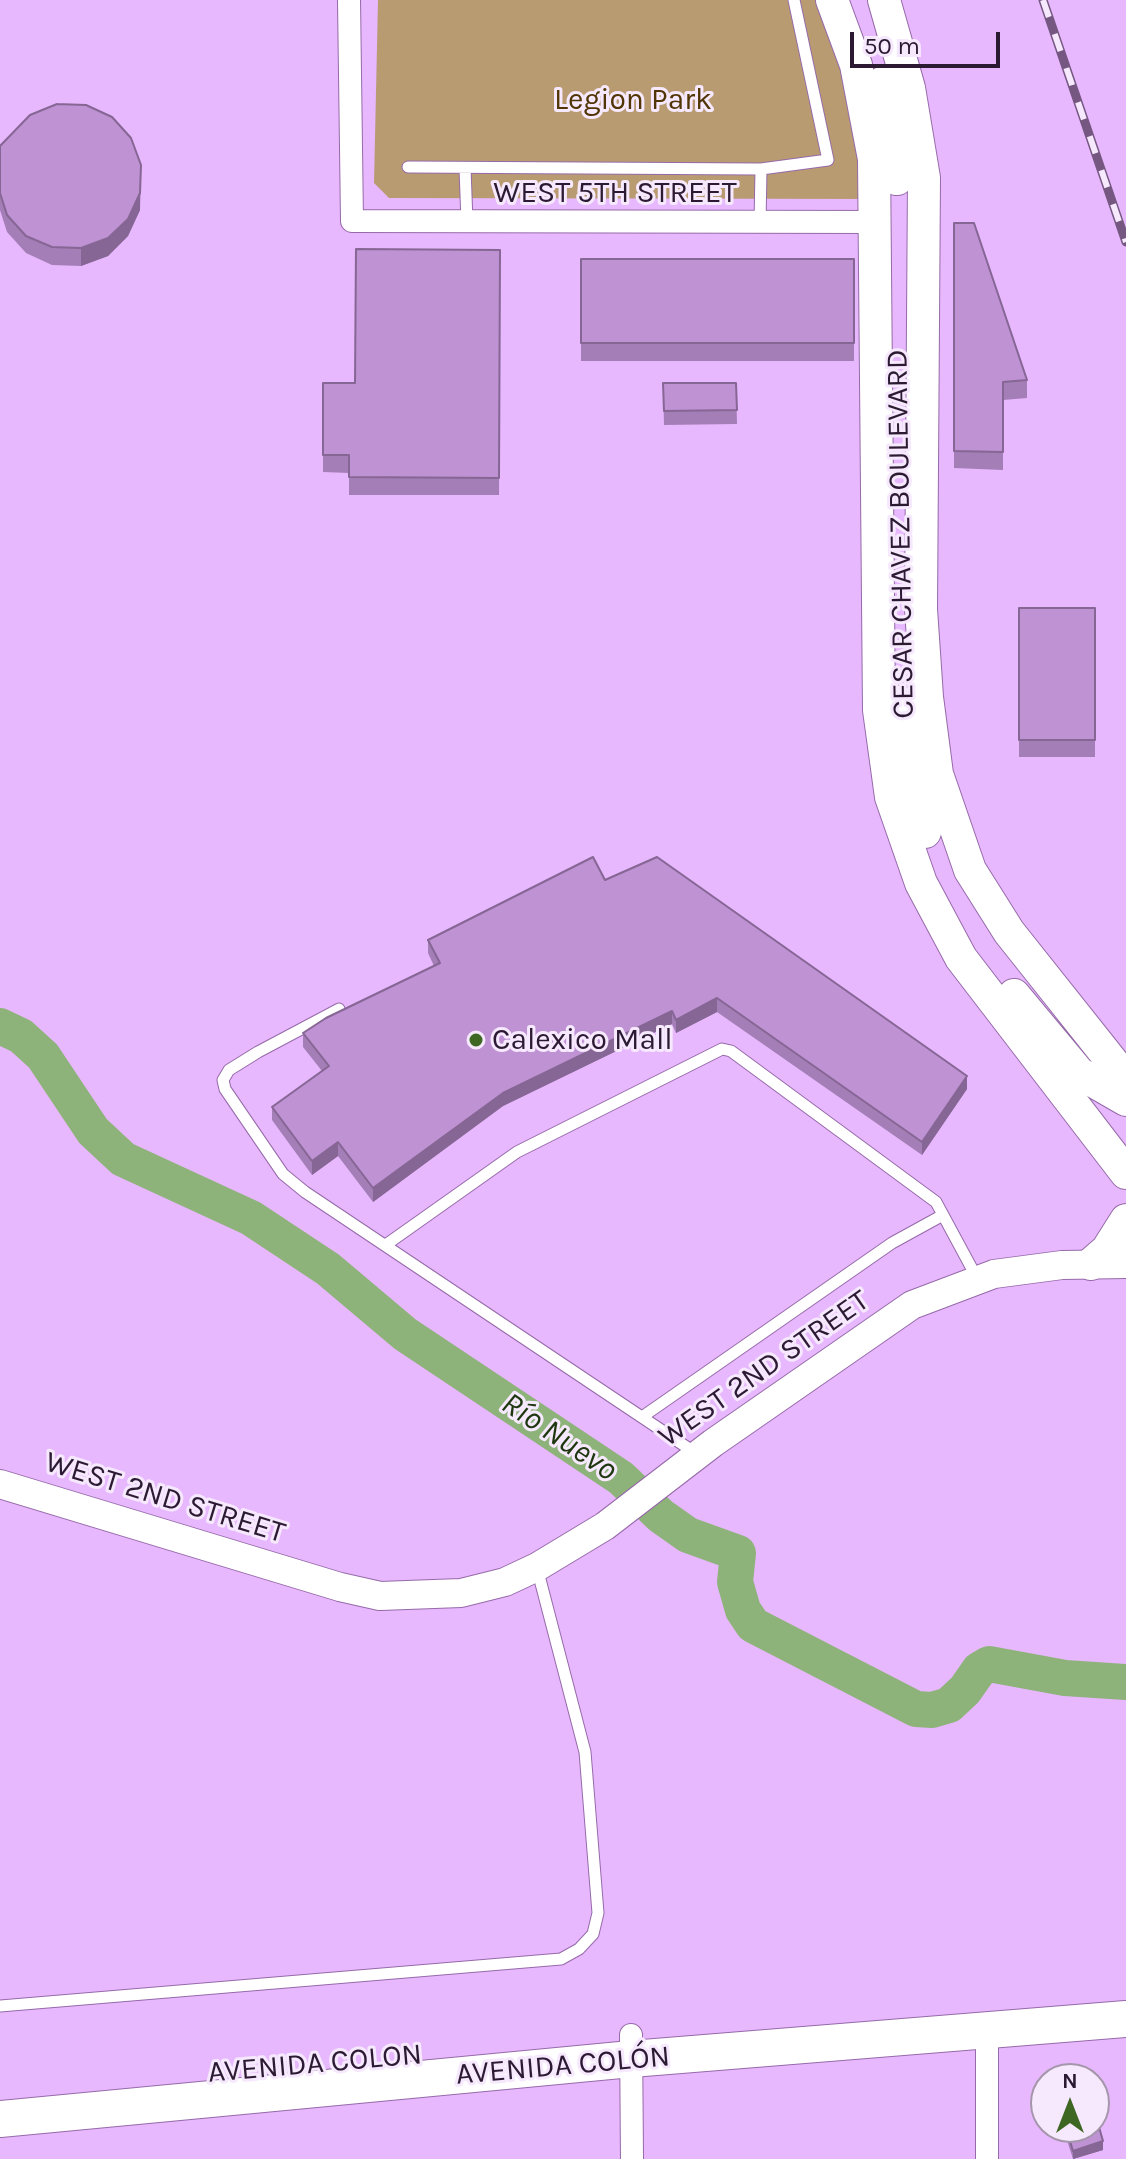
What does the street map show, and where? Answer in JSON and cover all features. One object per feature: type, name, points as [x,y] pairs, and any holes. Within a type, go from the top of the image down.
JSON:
[{"type":"main road","points":[[832,0],[865,100],[874,159],[877,222],[877,638],[879,710],[891,797],[921,883],[961,958],[1126,1173]]},
{"type":"main road","name":"CESAR CHAVEZ BOULEVARD","points":[[855,0],[893,126],[897,165],[897,661],[903,730],[914,797],[932,857],[976,945],[1079,1073],[1124,1098]]},
{"type":"main road","name":"CESAR CHAVEZ BOULEVARD","points":[[884,0],[909,88],[924,178],[921,609],[927,697],[937,774],[970,870],[1009,932],[1114,1064],[1124,1098]]},
{"type":"main road","points":[[1091,1264],[1113,1242],[1126,1220]]},
{"type":"main road","name":"AVENIDA COLÓN","points":[[0,2119],[631,2047],[1126,1995]]},
{"type":"main road","name":"AVENIDA COLÓN","points":[[631,2047],[987,2032],[1126,2019]]},
{"type":"main road","name":"AVENIDA COLON","points":[[0,2094],[631,2047]]},
{"type":"street","name":"WEST 5TH STREET","points":[[349,0],[352,221],[877,222]]},
{"type":"street","name":"WEST 2ND STREET","points":[[0,1484],[340,1587],[380,1596],[461,1593],[505,1582],[537,1567],[605,1526],[697,1454],[912,1305],[977,1279],[1028,1268],[1126,1264]]},
{"type":"street","points":[[987,2032],[987,2159]]},
{"type":"street","points":[[631,2047],[632,2159]]},
{"type":"lane","points":[[408,167],[761,169],[828,160],[794,0]]},
{"type":"lane","points":[[465,168],[467,222]]},
{"type":"lane","points":[[760,224],[761,169]]},
{"type":"lane","points":[[339,1009],[229,1070],[223,1080],[225,1089],[283,1174],[305,1192],[697,1454]]},
{"type":"lane","points":[[387,1244],[517,1152],[722,1049],[731,1051],[936,1202],[977,1279]]},
{"type":"lane","points":[[642,1417],[892,1243],[943,1215]]},
{"type":"lane","points":[[0,2006],[561,1959],[579,1949],[593,1934],[598,1913],[585,1752],[537,1567]]},
{"type":"green space","name":"Legion Park","points":[[378,0],[842,0],[890,160],[892,195],[872,199],[389,198],[374,183]]},
{"type":"building","points":[[57,104],[86,105],[112,117],[131,138],[141,165],[140,193],[128,219],[108,238],[81,248],[52,247],[26,236],[7,215],[0,193],[0,146],[30,115]]},
{"type":"building","points":[[954,223],[974,223],[1027,380],[1003,382],[1003,452],[954,451]]},
{"type":"building","points":[[356,249],[500,250],[499,478],[349,477],[349,455],[323,455],[323,383],[355,383]]},
{"type":"building","points":[[581,259],[854,259],[854,343],[581,343]]},
{"type":"building","points":[[663,383],[736,383],[737,410],[664,411]]},
{"type":"building","points":[[1019,608],[1095,608],[1095,740],[1019,740]]},
{"type":"building","name":"Calexico Mall","points":[[593,857],[605,880],[657,857],[967,1076],[922,1142],[717,998],[676,1020],[672,1011],[503,1093],[373,1188],[338,1142],[312,1161],[272,1107],[329,1066],[303,1033],[326,1018],[440,963],[428,940]]},
{"type":"building","points":[[1071,2143],[1097,2143],[1073,2151]]},
{"type":"waterway","name":"Río Nuevo","points":[[0,1026],[21,1036],[43,1056],[93,1131],[123,1159],[251,1218],[328,1269],[405,1334],[621,1478],[661,1516],[688,1535],[738,1553],[735,1582],[743,1610],[753,1625],[916,1709],[932,1710],[949,1705],[979,1670],[989,1664],[1065,1678],[1126,1682]]},
{"type":"railway","points":[[1043,0],[1126,242]]},
{"type":"place","name":"Calexico Mall","points":[[476,1040]]}]
